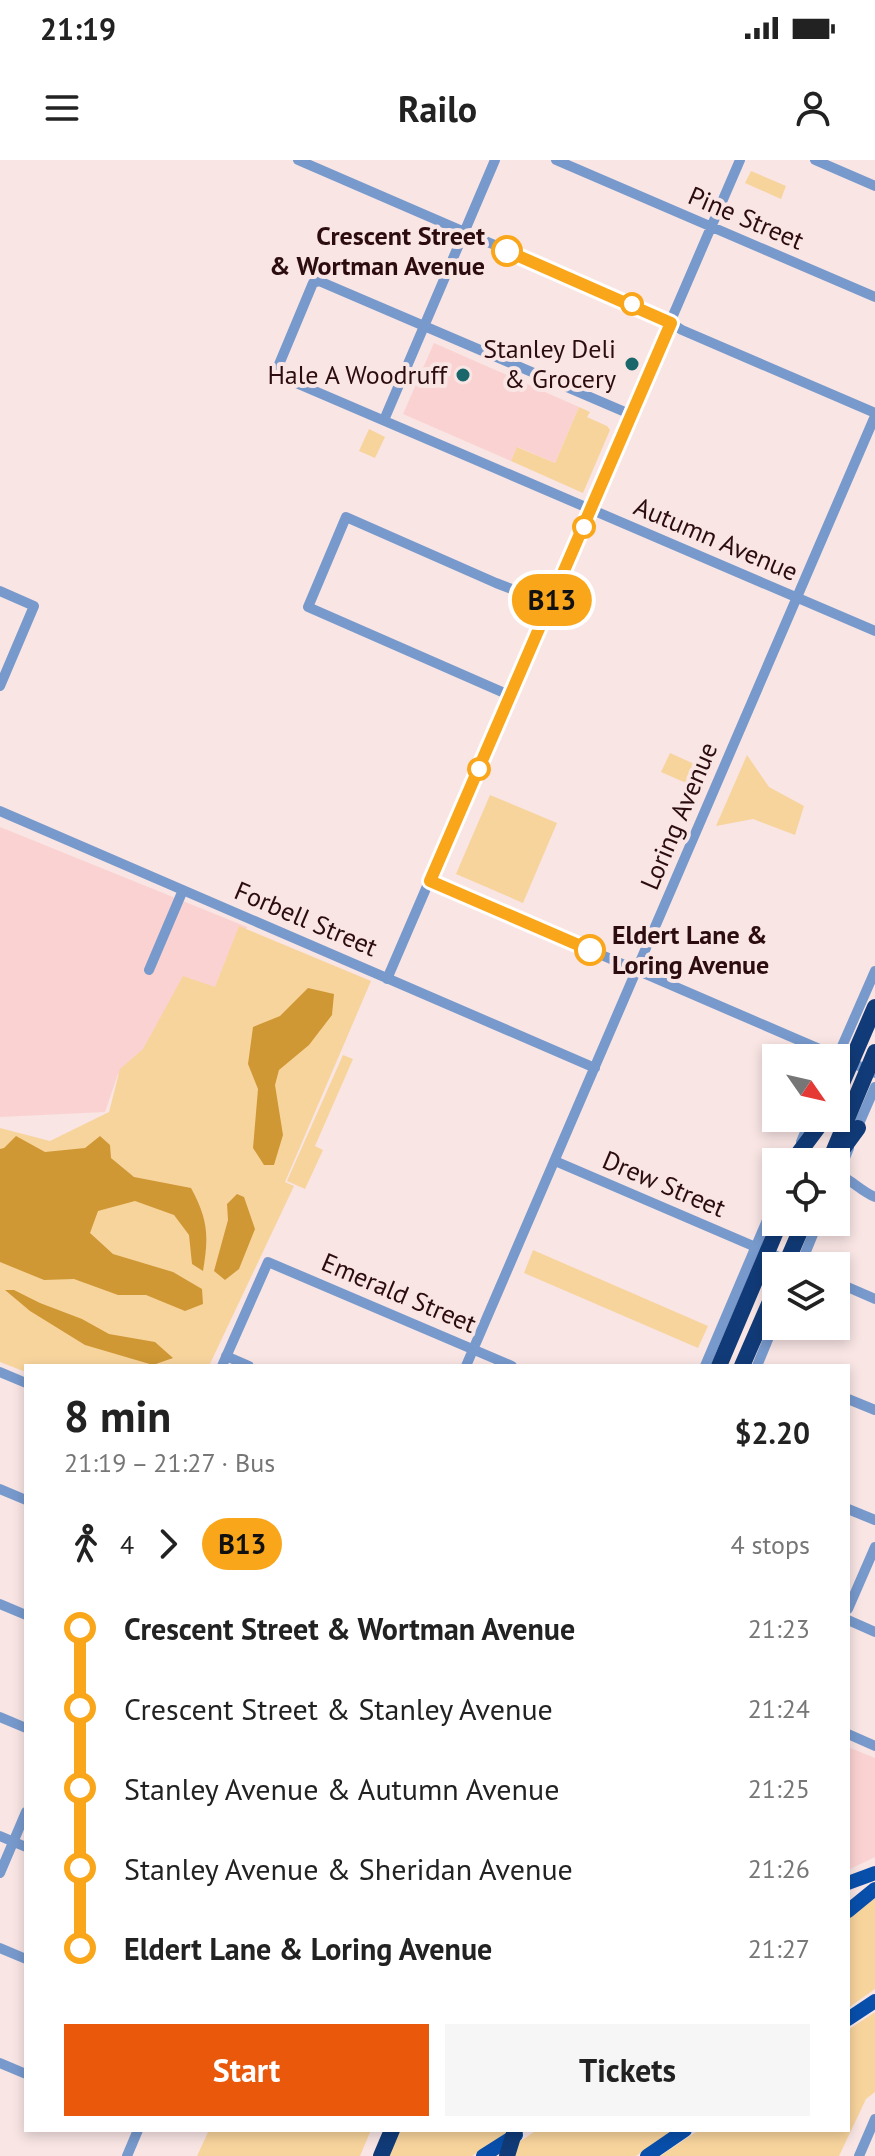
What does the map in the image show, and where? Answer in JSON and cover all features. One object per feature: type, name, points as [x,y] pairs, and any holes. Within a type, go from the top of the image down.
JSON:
[{"type":"highway","points":[[850,1046],[875,1007]]},
{"type":"highway","points":[[842,1148],[871,1072],[875,1052]]},
{"type":"highway","points":[[846,1148],[858,1128]]},
{"type":"highway","points":[[803,1148],[815,1132]]},
{"type":"highway","points":[[720,1364],[761,1250],[770,1236]]},
{"type":"highway","points":[[743,1364],[762,1320]]},
{"type":"highway","points":[[381,2156],[391,2132]]},
{"type":"highway","points":[[507,2156],[514,2132]]},
{"type":"main road","points":[[850,1882],[875,1873]]},
{"type":"main road","points":[[850,1909],[875,1889]]},
{"type":"main road","points":[[850,2018],[875,2001]]},
{"type":"main road","points":[[483,2156],[520,2132]]},
{"type":"main road","points":[[647,2156],[682,2132]]},
{"type":"street","points":[[298,160],[875,414]]},
{"type":"street","points":[[384,420],[495,160]]},
{"type":"street","name":"Pine Street","points":[[556,160],[875,297]]},
{"type":"street","points":[[387,979],[740,160]]},
{"type":"street","points":[[815,160],[875,186]]},
{"type":"street","name":"Autumn Avenue","points":[[424,326],[316,281],[275,374],[875,631]]},
{"type":"street","points":[[424,326],[632,415]]},
{"type":"street","name":"Loring Avenue","points":[[467,1364],[875,414]]},
{"type":"street","points":[[511,696],[308,607],[346,517],[551,604]]},
{"type":"street","points":[[0,591],[34,606],[0,686]]},
{"type":"street","name":"Forbell Street","points":[[0,811],[595,1068]]},
{"type":"street","points":[[430,881],[805,1044]]},
{"type":"street","points":[[149,970],[183,890]]},
{"type":"street","points":[[847,1044],[875,971]]},
{"type":"street","points":[[850,1064],[871,1072]]},
{"type":"street","points":[[858,1128],[875,1087]]},
{"type":"street","name":"Drew Street","points":[[555,1161],[765,1252]]},
{"type":"street","points":[[850,1179],[861,1191],[875,1197]]},
{"type":"street","points":[[706,1364],[765,1236]]},
{"type":"street","name":"Emerald Street","points":[[224,1361],[268,1262],[508,1364]]},
{"type":"street","points":[[850,1288],[875,1299]]},
{"type":"street","points":[[758,1363],[768,1340]]},
{"type":"street","points":[[0,1372],[24,1382]]},
{"type":"street","points":[[850,1400],[875,1410]]},
{"type":"street","points":[[0,1489],[24,1499]]},
{"type":"street","points":[[850,1510],[875,1520]]},
{"type":"street","points":[[850,1604],[875,1547]]},
{"type":"street","points":[[0,1604],[24,1614]]},
{"type":"street","points":[[850,1621],[875,1632]]},
{"type":"street","points":[[0,1717],[24,1727]]},
{"type":"street","points":[[850,1735],[875,1746]]},
{"type":"street","points":[[0,1873],[24,1816]]},
{"type":"street","points":[[0,1836],[24,1846]]},
{"type":"street","points":[[0,1948],[24,1958]]},
{"type":"street","points":[[0,2063],[24,2073]]},
{"type":"street","points":[[859,2156],[875,2119]]},
{"type":"street","points":[[127,2156],[137,2132]]},
{"type":"shaded area","points":[[751,171],[786,186],[781,199],[745,183]]},
{"type":"shaded area","name":"Hale A Woodruff","points":[[434,343],[579,407],[555,463],[518,447],[511,461],[403,414]]},
{"type":"shaded area","points":[[579,407],[590,412],[587,417],[610,430],[583,493],[511,461],[517,447],[555,463]]},
{"type":"shaded area","points":[[369,429],[385,437],[375,458],[359,451]]},
{"type":"shaded area","points":[[670,753],[701,767],[693,786],[661,772]]},
{"type":"shaded area","points":[[747,755],[769,787],[804,806],[795,835],[753,819],[716,826]]},
{"type":"shaded area","points":[[490,795],[557,823],[523,903],[456,874]]},
{"type":"shaded area","points":[[0,827],[247,927],[173,1097],[118,1074],[105,1112],[0,1117]]},
{"type":"shaded area","points":[[239,926],[371,981],[285,1182],[294,1186],[210,1364],[24,1364],[24,1371],[0,1362],[0,1128],[50,1141],[109,1112],[120,1069],[143,1049],[183,976],[215,987]]},
{"type":"shaded area","points":[[308,988],[334,994],[332,1015],[309,1045],[279,1070],[275,1085],[283,1135],[274,1165],[264,1165],[253,1148],[258,1089],[248,1064],[253,1027],[280,1016]]},
{"type":"shaded area","points":[[343,1055],[353,1059],[315,1146],[323,1150],[305,1189],[287,1181]]},
{"type":"shaded area","points":[[16,1136],[45,1152],[85,1148],[100,1136],[110,1145],[111,1158],[134,1177],[191,1188],[206,1228],[203,1271],[192,1264],[189,1235],[174,1215],[135,1201],[98,1211],[90,1233],[113,1254],[173,1272],[202,1289],[203,1304],[185,1311],[146,1295],[118,1295],[74,1279],[44,1280],[0,1262],[0,1149]]},
{"type":"shaded area","points":[[237,1194],[244,1197],[255,1229],[239,1269],[225,1280],[214,1271],[228,1220],[227,1204]]},
{"type":"shaded area","points":[[533,1250],[708,1326],[698,1348],[524,1273]]},
{"type":"shaded area","points":[[5,1290],[14,1290],[109,1334],[155,1342],[173,1358],[150,1364],[85,1345],[30,1311]]},
{"type":"shaded area","points":[[850,1748],[875,1758],[875,1857],[850,1869]]},
{"type":"shaded area","points":[[875,1898],[875,1989],[850,2007],[850,1917]]},
{"type":"shaded area","points":[[875,2012],[875,2092],[866,2099],[839,2156],[660,2156],[696,2132],[850,2132],[850,2029]]},
{"type":"shaded area","points":[[208,2132],[370,2132],[360,2156],[197,2156]]},
{"type":"shaded area","points":[[399,2132],[506,2132],[472,2156],[389,2156]]},
{"type":"shaded area","points":[[534,2132],[670,2132],[636,2156],[514,2156],[519,2142]]},
{"type":"bus line","name":"B13","points":[[507,251],[671,323],[430,881],[590,950]]},
{"type":"place","name":"Crescent Street & Wortman Avenue","points":[[507,251]]},
{"type":"place","name":"Stanley Deli & Grocery","points":[[632,364]]},
{"type":"place","name":"Hale A Woodruff","points":[[463,375]]},
{"type":"place","name":"Eldert Lane & Loring Avenue","points":[[590,950]]}]
